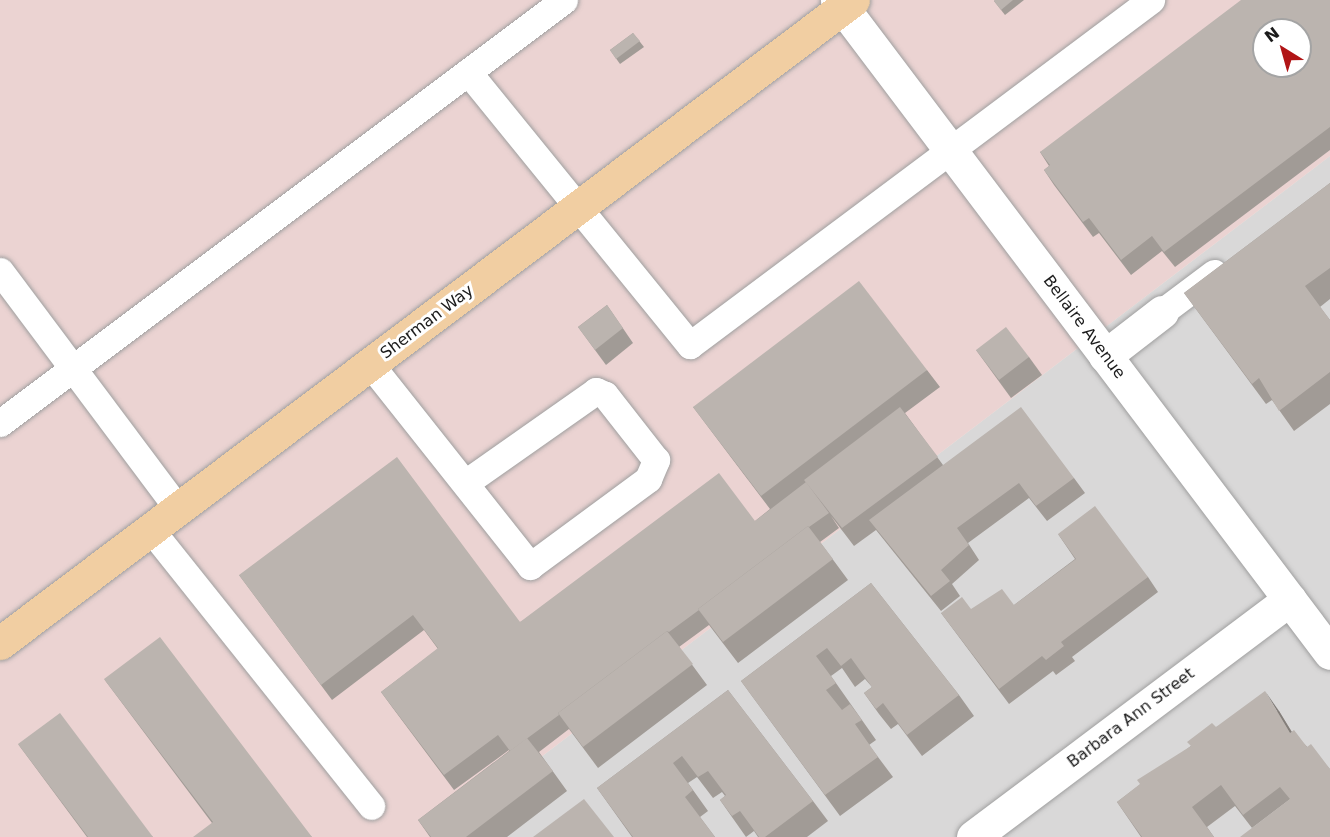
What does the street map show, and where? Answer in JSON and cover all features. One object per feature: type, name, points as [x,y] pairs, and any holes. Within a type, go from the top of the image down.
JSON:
[{"type":"main road","name":"Sherman Way","points":[[0,643],[579,207],[844,3]]},
{"type":"street","name":"Bellaire Avenue","points":[[844,3],[950,150],[1330,653]]},
{"type":"street","points":[[1105,356],[1162,312]]},
{"type":"street","name":"Barbara Ann Street","points":[[973,837],[1290,599]]},
{"type":"lane","points":[[0,423],[564,0]]},
{"type":"lane","points":[[468,72],[690,345],[1151,0]]},
{"type":"lane","points":[[1162,312],[1237,255]]},
{"type":"lane","points":[[0,271],[178,509]]},
{"type":"lane","points":[[370,364],[530,566],[648,478],[656,460],[605,395],[596,391],[465,483]]},
{"type":"lane","points":[[151,530],[371,806]]},
{"type":"shaded area","points":[[0,0],[1330,0],[1330,156],[436,837],[0,837]]},
{"type":"shaded area","points":[[1330,156],[1330,837],[436,837]]},
{"type":"building","points":[[995,0],[1013,0],[1001,10]]},
{"type":"building","points":[[1241,0],[1330,0],[1330,127],[1164,252],[1152,236],[1121,260],[1089,218],[1083,222],[1044,170],[1050,165],[1040,152]]},
{"type":"building","points":[[633,33],[640,41],[616,59],[610,50]]},
{"type":"building","points":[[1330,183],[1330,268],[1305,286],[1330,320],[1330,372],[1279,411],[1259,378],[1252,384],[1184,293]]},
{"type":"building","points":[[859,281],[927,370],[761,496],[693,407]]},
{"type":"building","points":[[607,305],[623,328],[595,350],[578,327]]},
{"type":"building","points":[[1006,327],[1029,357],[999,380],[976,350]]},
{"type":"building","points":[[900,407],[938,457],[842,528],[804,480]]},
{"type":"building","points":[[1021,407],[1074,478],[1036,506],[1019,483],[957,528],[969,545],[941,570],[950,581],[931,596],[869,520]]},
{"type":"building","points":[[397,457],[520,622],[719,473],[755,521],[806,482],[829,513],[808,526],[669,632],[667,631],[510,751],[498,735],[444,775],[381,692],[438,648],[413,615],[321,685],[239,575]]},
{"type":"building","points":[[1095,506],[1148,577],[1061,642],[1064,646],[1046,660],[1042,656],[999,689],[941,613],[962,597],[971,609],[1002,589],[1014,605],[1076,559],[1058,534]]},
{"type":"building","points":[[808,526],[833,559],[723,642],[698,609]]},
{"type":"building","points":[[871,583],[959,695],[907,735],[883,703],[876,709],[864,693],[872,687],[851,658],[841,666],[827,648],[816,656],[836,683],[826,690],[842,710],[850,704],[862,720],[855,724],[878,757],[825,795],[741,681]]},
{"type":"building","points":[[667,631],[693,664],[583,747],[558,713]]},
{"type":"building","points":[[160,637],[312,837],[193,837],[213,822],[104,679]]},
{"type":"building","points":[[728,690],[813,801],[765,837],[759,837],[740,811],[732,816],[720,800],[726,795],[708,771],[698,777],[682,756],[673,763],[693,790],[685,797],[715,837],[633,837],[597,788]]},
{"type":"building","points":[[1265,691],[1290,733],[1294,730],[1307,747],[1311,744],[1330,769],[1330,837],[1240,837],[1290,799],[1280,787],[1243,815],[1221,785],[1192,807],[1214,837],[1142,837],[1117,802],[1140,784],[1137,780],[1191,746],[1187,742],[1212,723],[1216,727]]},
{"type":"building","points":[[60,713],[153,837],[88,837],[18,744]]},
{"type":"building","points":[[527,738],[553,771],[466,837],[431,837],[418,820]]},
{"type":"building","points":[[584,799],[614,837],[533,837]]}]
